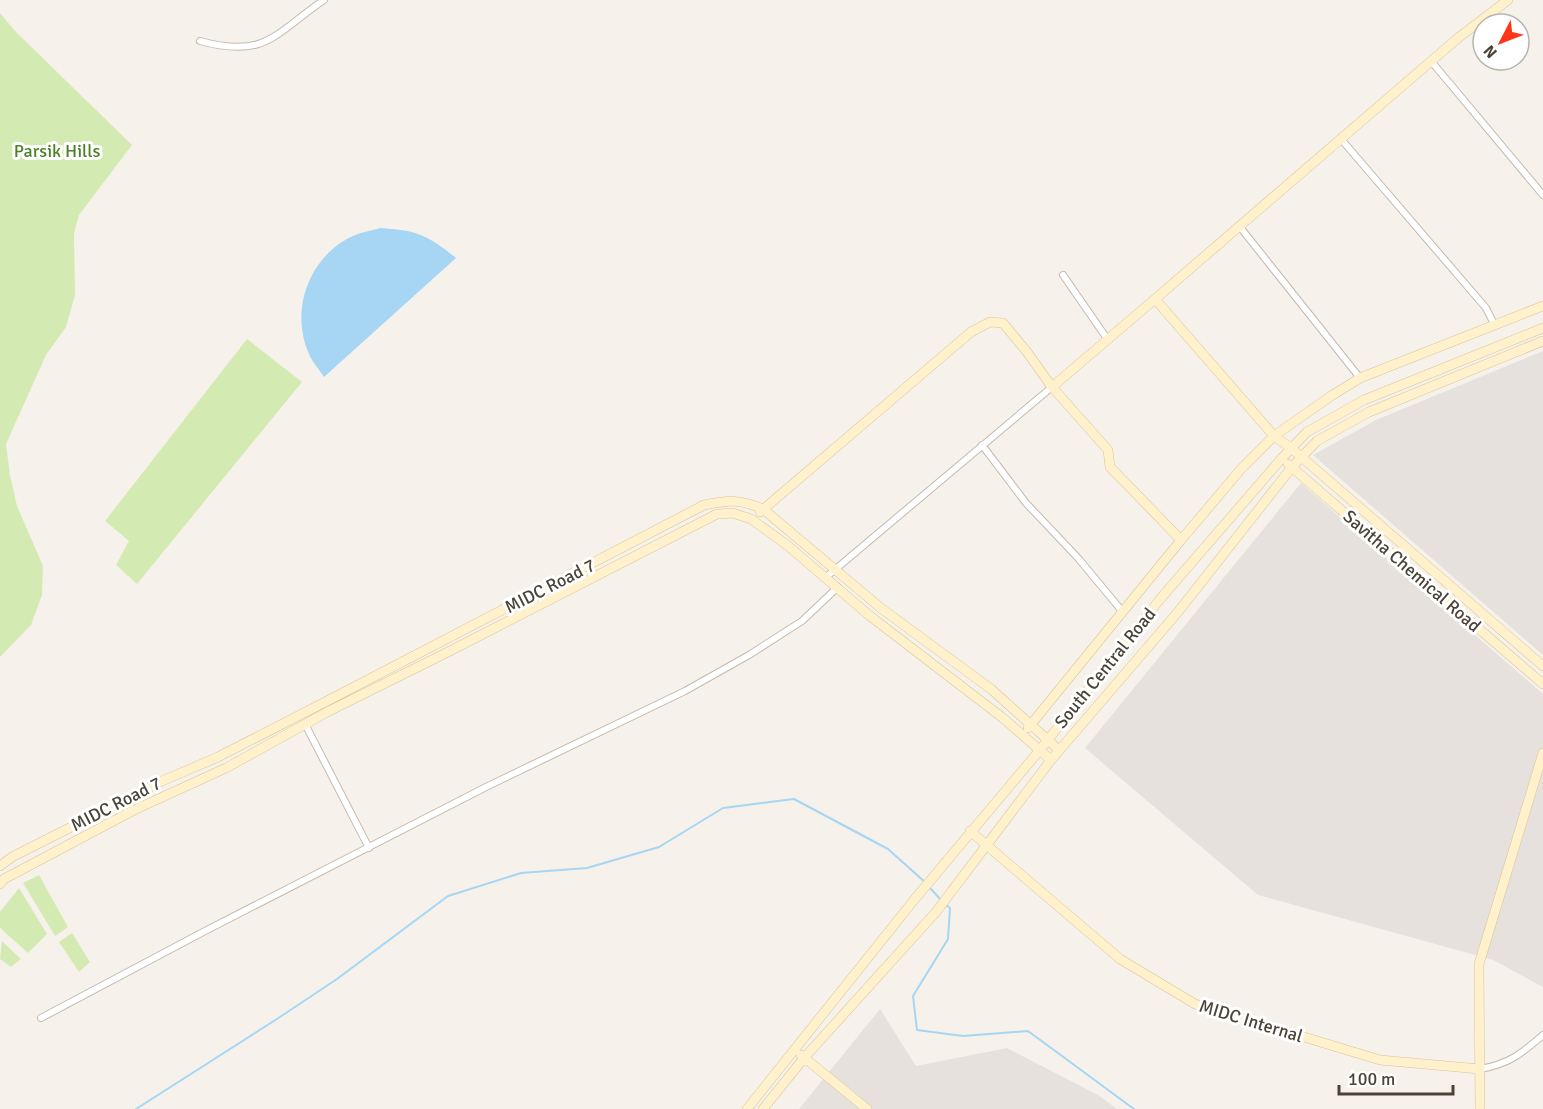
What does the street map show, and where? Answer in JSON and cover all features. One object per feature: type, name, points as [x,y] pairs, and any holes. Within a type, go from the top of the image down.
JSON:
[{"type":"street","points":[[200,41],[241,49],[255,46],[266,42],[324,0]]},
{"type":"street","points":[[825,578],[1108,340],[1431,61],[1508,0]]},
{"type":"street","points":[[1431,61],[1543,195]]},
{"type":"street","points":[[1341,139],[1485,308],[1494,324]]},
{"type":"street","points":[[1537,188],[1543,182]]},
{"type":"street","points":[[1240,227],[1360,378]]},
{"type":"street","points":[[1063,275],[1108,340]]},
{"type":"street","name":"Savitha Chemical Road","points":[[1155,299],[1274,436],[1291,448],[1543,666]]},
{"type":"street","points":[[1022,735],[1122,610],[1241,469],[1274,436],[1360,378],[1543,306]]},
{"type":"street","points":[[751,519],[972,332],[990,322],[1003,323],[1052,387],[1108,450],[1110,466],[1181,540]]},
{"type":"street","name":"South Central Road","points":[[747,1109],[1161,598],[1307,432],[1364,400],[1543,328]]},
{"type":"street","name":"South Central Road","points":[[763,1109],[804,1058],[944,902],[1059,750],[1178,612],[1292,468],[1317,441],[1369,412],[1543,341]]},
{"type":"street","points":[[982,446],[1026,502],[1122,610]]},
{"type":"street","name":"Savitha Chemical Road","points":[[1282,458],[1543,684]]},
{"type":"street","name":"MIDC Road 7","points":[[0,866],[12,857],[162,781],[218,757],[704,505],[731,500],[749,503],[763,509],[882,609],[991,689],[1059,750]]},
{"type":"street","name":"MIDC Road 7","points":[[0,884],[4,879],[134,810],[226,768],[305,724],[717,514],[733,513],[751,519],[787,545],[870,616],[1003,718],[1051,760]]},
{"type":"street","points":[[659,529],[664,541]]},
{"type":"street","points":[[41,1018],[486,787],[704,681],[802,621],[838,587]]},
{"type":"street","points":[[438,644],[444,654]]},
{"type":"street","points":[[305,724],[369,848]]},
{"type":"street","points":[[1480,1109],[1479,964],[1543,753]]},
{"type":"street","points":[[218,757],[226,768]]},
{"type":"street","name":"MIDC Internal","points":[[970,831],[1120,959],[1195,1005],[1380,1060],[1480,1069]]},
{"type":"street","points":[[1480,1069],[1501,1065],[1525,1051],[1543,1035]]},
{"type":"street","points":[[795,1049],[867,1109]]},
{"type":"shaded area","points":[[1543,351],[1543,655],[1313,455],[1376,420]]},
{"type":"shaded area","points":[[1301,483],[1543,694],[1543,987],[1493,960],[1258,895],[1085,748]]},
{"type":"shaded area","points":[[880,1009],[916,1066],[1007,1048],[1098,1095],[1117,1109],[799,1109]]},
{"type":"green space","name":"Parsik Hills","points":[[0,13],[15,31],[132,145],[79,215],[74,233],[75,295],[66,327],[46,355],[6,444],[17,506],[43,566],[42,595],[31,625],[0,657]]},
{"type":"green space","points":[[247,339],[302,382],[137,584],[116,565],[129,541],[105,521]]},
{"type":"green space","points":[[39,875],[68,927],[55,936],[23,883]]},
{"type":"green space","points":[[19,888],[47,934],[28,953],[0,928],[0,912]]},
{"type":"green space","points":[[72,933],[90,962],[79,972],[59,942]]},
{"type":"green space","points":[[2,941],[21,959],[11,967],[0,959]]},
{"type":"water","points":[[380,228],[403,230],[421,235],[456,258],[324,377],[310,357],[303,337],[301,320],[307,286],[325,256],[338,245],[356,235]]},
{"type":"waterway","points":[[136,1109],[337,979],[448,896],[521,873],[587,868],[659,847],[723,808],[794,799],[888,849],[926,883]]},
{"type":"waterway","points":[[930,888],[942,901]]},
{"type":"waterway","points":[[946,905],[950,908],[948,939],[913,996],[917,1030],[963,1036],[1028,1031],[1134,1109]]}]
